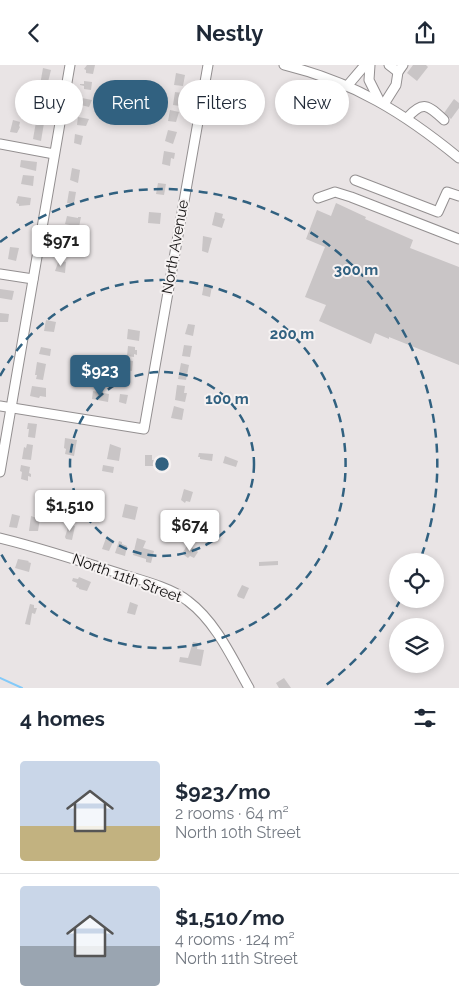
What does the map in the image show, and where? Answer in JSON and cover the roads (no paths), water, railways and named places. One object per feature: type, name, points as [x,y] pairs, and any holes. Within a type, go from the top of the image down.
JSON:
[{"type":"street","points":[[0,472],[70,65]]},
{"type":"street","name":"North Avenue","points":[[11,408],[144,429],[208,65]]},
{"type":"street","points":[[284,65],[332,80]]},
{"type":"street","points":[[349,84],[365,65]]},
{"type":"street","points":[[370,65],[369,80],[382,103]]},
{"type":"street","points":[[382,103],[396,85],[400,69],[389,65]]},
{"type":"street","points":[[349,86],[407,118],[459,158]]},
{"type":"street","points":[[407,118],[416,107],[420,106],[433,109],[444,120]]},
{"type":"street","points":[[0,144],[54,154]]},
{"type":"street","points":[[356,180],[438,212],[448,193],[459,196]]},
{"type":"street","points":[[318,198],[335,193],[351,197],[459,239]]},
{"type":"street","points":[[0,274],[33,279]]},
{"type":"street","points":[[0,406],[11,408]]},
{"type":"street","name":"North 11th Street","points":[[0,538],[32,545],[138,579],[187,600],[212,625],[249,688]]},
{"type":"waterway","points":[[0,678],[22,688]]}]
